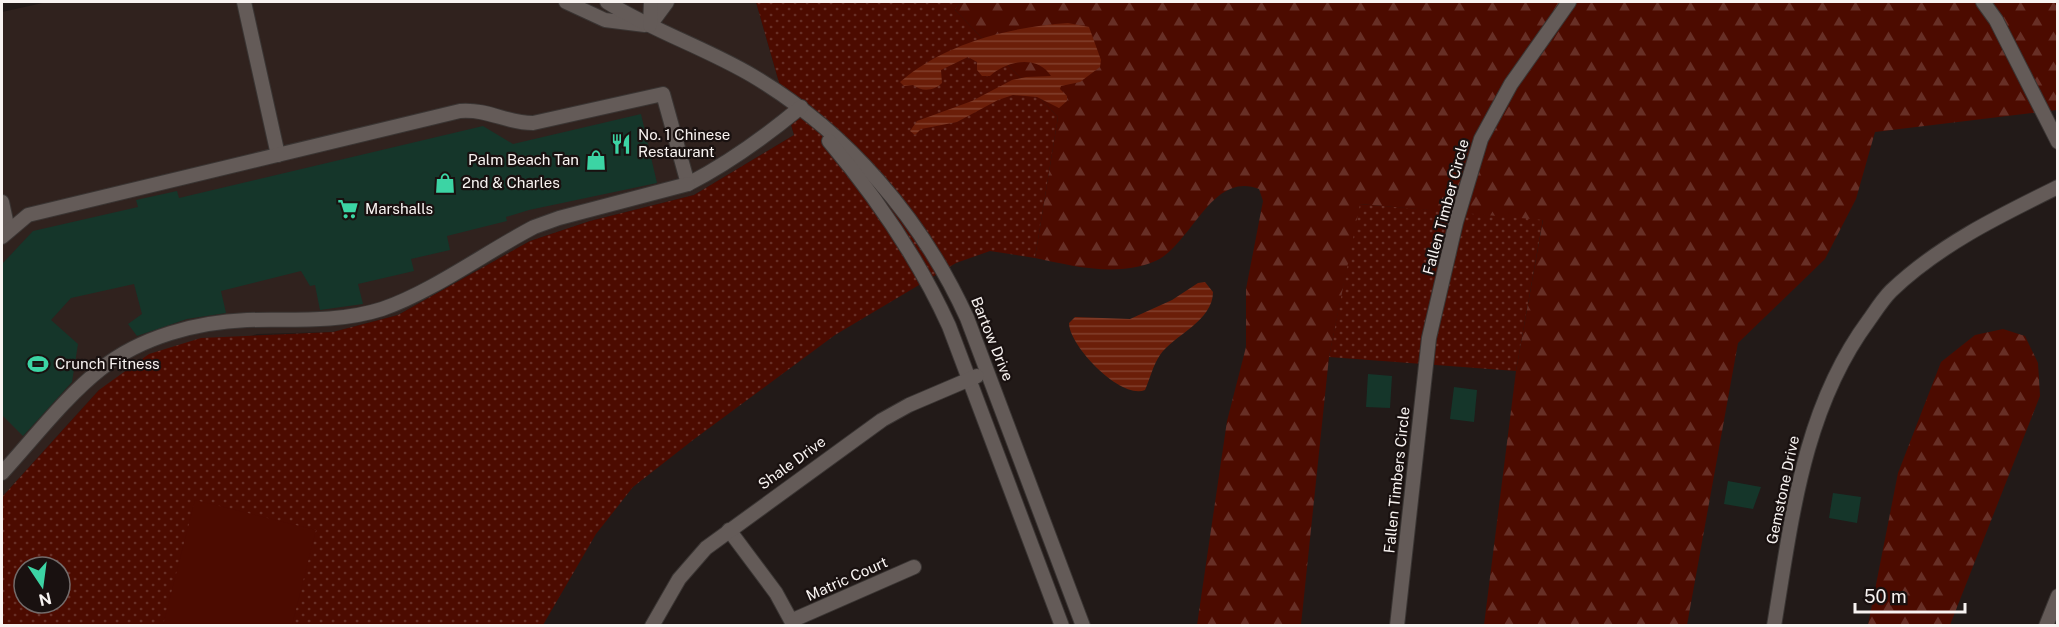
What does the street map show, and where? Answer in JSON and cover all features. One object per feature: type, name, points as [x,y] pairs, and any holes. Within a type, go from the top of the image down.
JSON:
[{"type":"street","points":[[244,2],[278,155]]},
{"type":"street","points":[[566,2],[605,20],[650,25]]},
{"type":"street","name":"Bartow Drive","points":[[607,2],[740,69],[801,107],[853,153],[891,195],[950,280],[1083,626]]},
{"type":"street","points":[[650,25],[651,2]]},
{"type":"street","points":[[650,25],[667,2]]},
{"type":"street","name":"Fallen Timber Circle","points":[[1429,338],[1456,222],[1481,139],[1511,84],[1569,2]]},
{"type":"street","points":[[1983,2],[1996,20],[2058,142]]},
{"type":"street","points":[[5,233],[28,215],[460,111],[486,111],[519,123],[533,123],[663,94],[688,184]]},
{"type":"street","points":[[2,473],[103,367],[158,337],[211,324],[245,320],[314,320],[352,316],[383,309],[534,227],[559,218],[688,184],[770,132],[801,107]]},
{"type":"street","name":"Bartow Drive","points":[[801,107],[846,162],[910,253],[933,291],[969,379],[1062,626]]},
{"type":"street","name":"Gemstone Drive","points":[[1774,626],[1797,486],[1808,444],[1824,396],[1852,343],[1890,291],[1937,254],[1989,221],[2058,187]]},
{"type":"street","points":[[2,202],[5,233]]},
{"type":"street","name":"Fallen Timbers Circle","points":[[1397,626],[1429,338]]},
{"type":"street","name":"Shale Drive","points":[[652,626],[691,563],[729,530],[882,420],[987,372]]},
{"type":"street","points":[[729,530],[776,593],[793,623]]},
{"type":"street","name":"Matric Court","points":[[793,623],[914,567]]},
{"type":"street","points":[[2046,626],[2058,596]]},
{"type":"shaded area","points":[[47,2],[756,2],[794,135],[694,195],[590,221],[530,241],[398,315],[333,332],[257,334],[99,390],[2,497],[2,12]]},
{"type":"shaded area","points":[[1068,23],[1089,27],[1101,60],[1100,67],[1080,82],[1061,86],[1060,89],[1067,96],[1067,101],[1059,108],[1037,97],[1013,95],[998,100],[957,122],[921,129],[915,135],[910,131],[917,121],[972,101],[1012,80],[1051,76],[1038,65],[1021,62],[1004,67],[990,76],[982,76],[977,70],[977,62],[968,57],[941,70],[942,83],[935,88],[924,90],[913,85],[904,86],[900,82],[918,68],[979,39],[1024,28]]},
{"type":"shaded area","points":[[1205,282],[1213,292],[1207,311],[1160,355],[1145,390],[1135,391],[1110,379],[1087,357],[1071,333],[1069,323],[1075,317],[1130,319],[1172,300],[1198,283]]},
{"type":"green space","points":[[756,2],[961,2],[955,10],[1058,117],[1035,258],[990,251],[956,263],[835,335],[693,440],[633,487],[596,534],[543,625],[2,625],[2,497],[99,390],[149,354],[201,338],[333,332],[398,315],[530,241],[590,221],[694,195],[794,135]]},
{"type":"green space","points":[[961,2],[2057,2],[2057,110],[1875,132],[1856,199],[1825,259],[1738,343],[1687,625],[1484,625],[1516,371],[1543,220],[1360,204],[1329,357],[1301,625],[1197,625],[1227,421],[1246,347],[1246,289],[1263,201],[1259,189],[1242,186],[1227,190],[1202,213],[1179,242],[1153,262],[1124,269],[1094,269],[1035,258],[1058,117],[955,10]]},
{"type":"green space","points":[[1359,204],[1543,219],[1516,371],[1329,357]]},
{"type":"green space","points":[[2003,329],[2025,336],[2038,363],[2040,396],[1950,625],[1868,625],[1898,473],[1941,362],[1975,335]]},
{"type":"green space","points":[[195,500],[316,530],[292,625],[163,625]]},
{"type":"building","points":[[641,114],[657,183],[529,210],[506,217],[507,221],[447,236],[450,250],[411,259],[414,271],[358,284],[363,304],[320,310],[315,285],[310,286],[301,271],[221,291],[226,313],[187,319],[137,336],[128,324],[142,314],[134,284],[71,298],[51,320],[78,344],[72,382],[23,436],[2,415],[2,264],[33,231],[138,207],[136,200],[177,191],[179,198],[483,126],[513,144]]},
{"type":"building","points":[[1368,374],[1392,376],[1390,408],[1366,407]]},
{"type":"building","points":[[1454,387],[1477,390],[1474,422],[1450,419]]},
{"type":"building","points":[[1728,481],[1761,487],[1753,509],[1724,504]]},
{"type":"building","points":[[1833,493],[1861,497],[1857,523],[1829,518]]},
{"type":"place","name":"No. 1 Chinese Restaurant","points":[[621,144]]},
{"type":"place","name":"Palm Beach Tan","points":[[596,160]]},
{"type":"place","name":"2nd & Charles","points":[[445,183]]},
{"type":"place","name":"Marshalls","points":[[348,209]]},
{"type":"place","name":"Crunch Fitness","points":[[38,364]]}]
